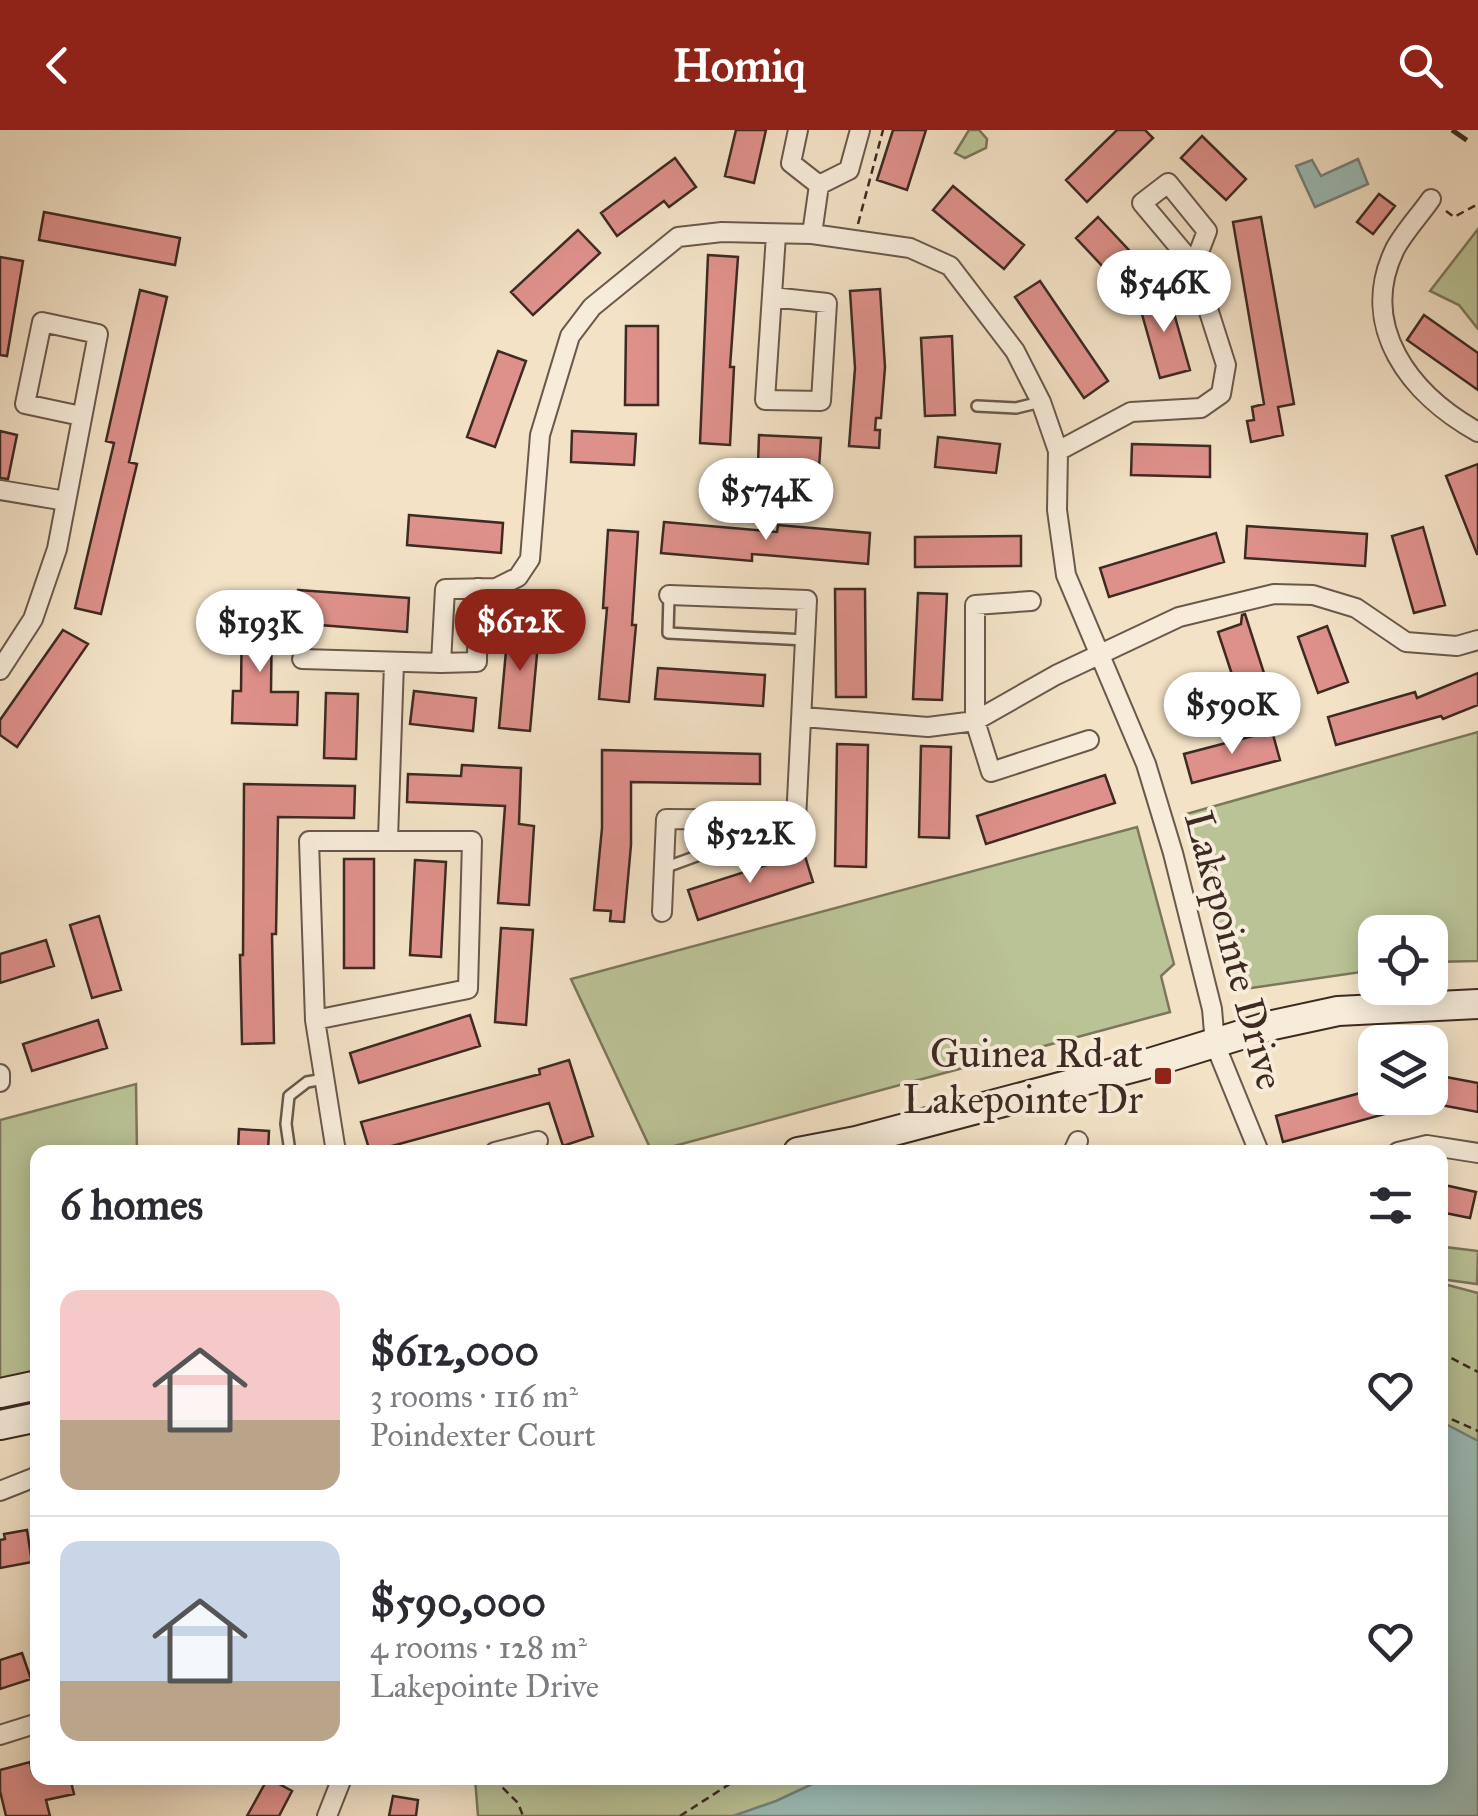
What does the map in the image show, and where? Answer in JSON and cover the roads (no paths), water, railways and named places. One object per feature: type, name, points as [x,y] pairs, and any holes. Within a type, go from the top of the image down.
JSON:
[{"type":"main road","points":[[835,1145],[1216,1044],[1273,1025],[1338,1011],[1478,1004]]},
{"type":"main road","points":[[845,1145],[856,1141]]},
{"type":"main road","points":[[0,1393],[30,1386]]},
{"type":"main road","points":[[0,1426],[30,1419]]},
{"type":"street","points":[[798,130],[792,163],[818,185]]},
{"type":"street","points":[[818,185],[849,170],[860,130]]},
{"type":"street","points":[[812,234],[818,185]]},
{"type":"street","points":[[1431,199],[1396,250],[1380,300],[1390,341],[1412,381],[1451,417],[1478,432]]},
{"type":"street","name":"Lakepointe Drive","points":[[478,588],[496,588],[518,577],[530,559],[540,436],[570,336],[592,308],[678,237],[722,232],[812,234],[910,248],[950,266],[1015,352],[1041,402],[1058,451],[1057,510],[1066,575],[1146,764],[1203,974],[1216,1044],[1255,1145]]},
{"type":"street","points":[[772,297],[827,303],[821,401],[764,400],[776,235]]},
{"type":"street","points":[[1058,451],[1131,412],[1201,408],[1222,394],[1226,364],[1194,265]]},
{"type":"street","points":[[0,670],[39,604],[57,548],[98,334],[42,322],[25,404],[81,416]]},
{"type":"street","points":[[0,490],[66,501]]},
{"type":"street","points":[[302,659],[394,663],[441,663],[477,662],[478,588],[446,588],[441,663]]},
{"type":"street","points":[[803,717],[928,727],[975,721],[1179,616],[1274,594],[1313,595],[1356,608],[1406,642],[1458,646],[1478,640]]},
{"type":"street","points":[[662,912],[666,818],[796,820],[807,600],[669,596]]},
{"type":"street","points":[[1030,601],[975,605],[975,721],[991,772],[1089,740]]},
{"type":"street","points":[[388,839],[394,663]]},
{"type":"street","points":[[315,1020],[468,989],[472,841],[309,841],[315,1020],[335,1145]]},
{"type":"street","points":[[523,1145],[538,1141]]},
{"type":"street","points":[[1448,1148],[1478,1153]]},
{"type":"street","points":[[0,1490],[30,1479]]},
{"type":"street","points":[[0,1735],[30,1726]]},
{"type":"street","points":[[327,1816],[339,1785]]},
{"type":"lane","points":[[977,406],[1016,408],[1041,402]]},
{"type":"lane","points":[[669,596],[668,634],[805,640]]},
{"type":"lane","points":[[664,868],[796,820]]},
{"type":"lane","points":[[289,1145],[289,1096],[307,1082],[324,1079]]},
{"type":"water","points":[[1358,159],[1368,184],[1315,207],[1296,166],[1312,160],[1321,176]]},
{"type":"water","points":[[1448,1425],[1478,1441],[1478,1816],[733,1816],[810,1785],[1448,1785]]},
{"type":"railway","points":[[1452,130],[1478,148]]},
{"type":"place","name":"Guinea Rd at Lakepointe Dr","points":[[1163,1076]]}]
